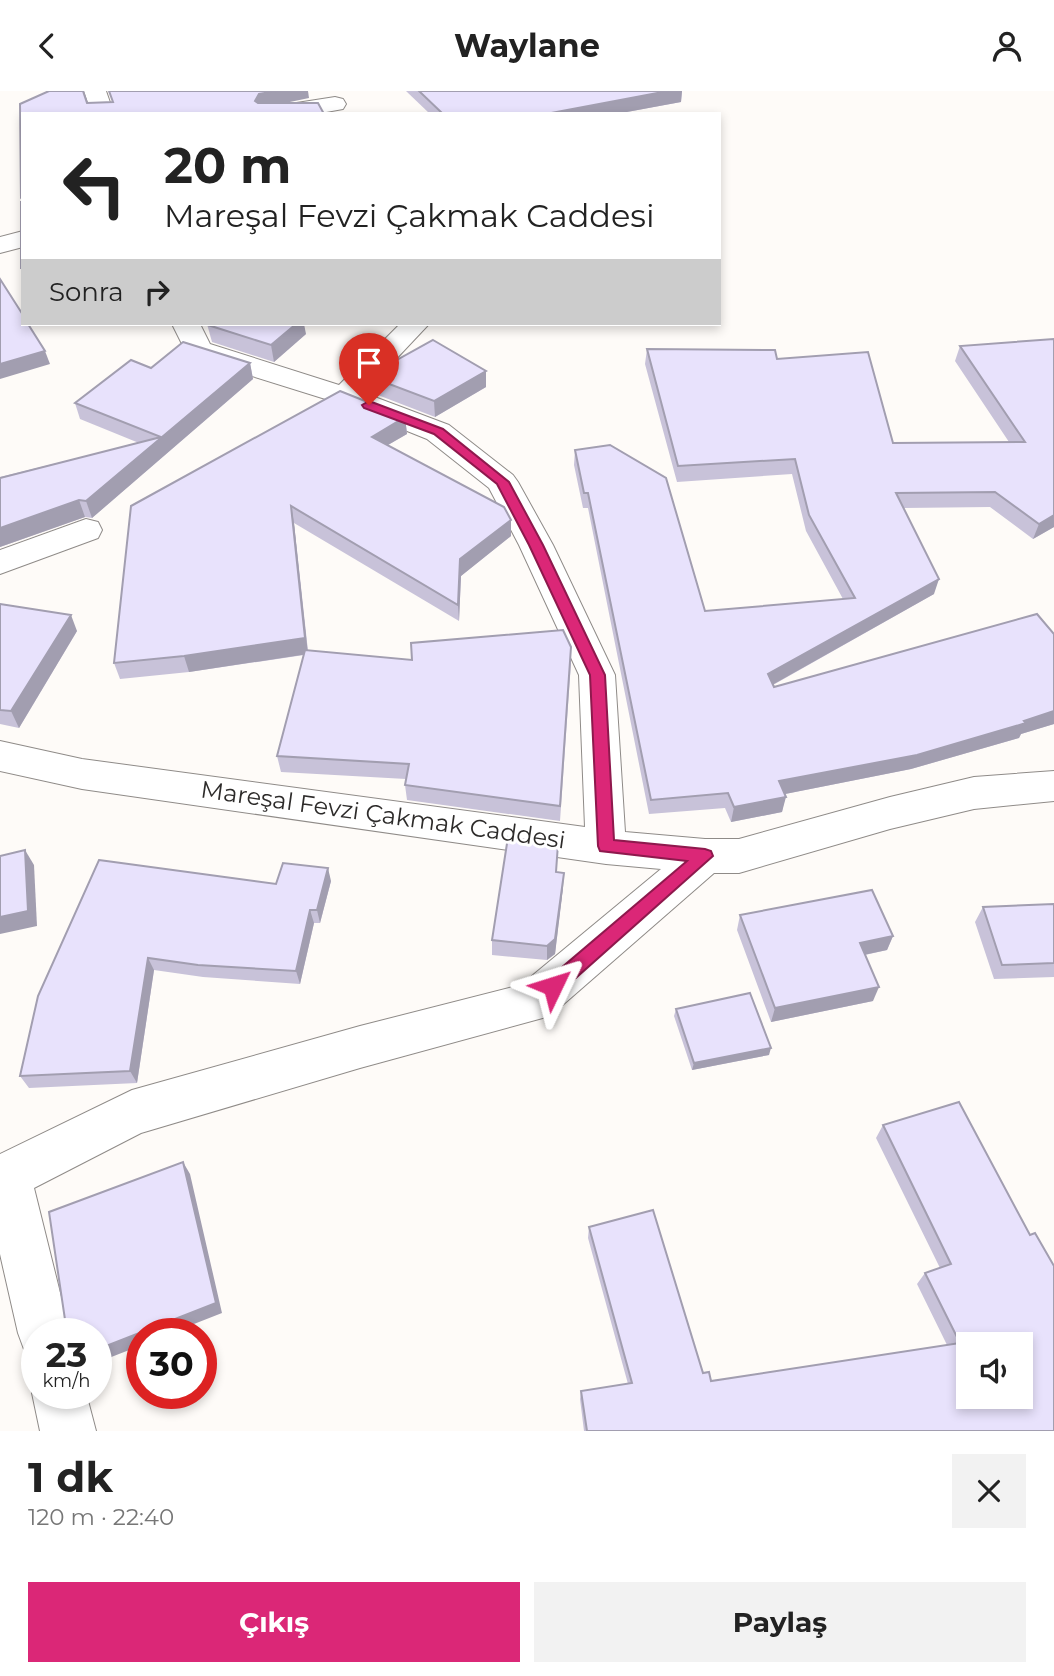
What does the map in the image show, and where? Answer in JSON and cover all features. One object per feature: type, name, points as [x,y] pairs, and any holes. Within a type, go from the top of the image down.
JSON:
[{"type":"street","points":[[95,91],[102,112]]},
{"type":"street","points":[[284,112],[335,104]]},
{"type":"street","points":[[0,245],[21,240]]},
{"type":"street","points":[[187,326],[198,350],[345,396],[438,432],[502,482],[536,545],[597,675],[606,846]]},
{"type":"street","points":[[345,396],[413,326]]},
{"type":"street","points":[[0,563],[86,530]]},
{"type":"street","name":"Mareşal Fevzi Çakmak Caddesi","points":[[0,756],[82,774],[606,846],[705,856],[739,856],[890,813],[974,793],[1054,786]]},
{"type":"street","points":[[40,1318],[4,1179],[132,1113],[360,1047],[534,1002],[705,856]]},
{"type":"street","points":[[63,1409],[68,1431]]},
{"type":"building","points":[[49,91],[83,91],[87,103],[113,102],[109,91],[277,91],[259,94],[255,101],[318,103],[323,112],[21,112],[21,198],[20,104]]},
{"type":"building","points":[[419,91],[668,91],[557,112],[441,112]]},
{"type":"building","points":[[0,279],[21,312],[21,326],[29,326],[45,351],[0,364]]},
{"type":"building","points":[[211,326],[294,326],[271,345]]},
{"type":"building","points":[[1054,339],[1054,515],[1039,524],[995,492],[896,493],[939,579],[768,674],[774,687],[1037,614],[1054,634],[1054,711],[1024,721],[1026,723],[917,755],[779,781],[786,797],[734,807],[728,793],[651,800],[588,493],[584,493],[575,450],[610,445],[666,478],[705,611],[855,598],[809,515],[795,459],[678,466],[647,349],[775,350],[777,359],[868,352],[893,443],[1025,442],[960,346]]},
{"type":"building","points":[[433,340],[486,371],[434,401],[368,376]]},
{"type":"building","points":[[183,342],[250,363],[86,501],[79,500],[0,528],[0,478],[161,437],[75,403],[131,360],[151,368]]},
{"type":"building","points":[[340,391],[405,417],[372,437],[504,507],[511,520],[460,559],[458,605],[291,506],[305,638],[184,656],[114,663],[131,506]]},
{"type":"building","points":[[0,604],[71,615],[11,711],[0,710]]},
{"type":"building","points":[[563,630],[571,647],[560,806],[405,785],[409,764],[277,756],[305,650],[412,660],[411,643]]},
{"type":"building","points":[[508,837],[558,844],[556,872],[564,873],[555,939],[547,946],[492,940]]},
{"type":"building","points":[[25,850],[28,911],[0,917],[0,856]]},
{"type":"building","points":[[99,860],[276,884],[283,863],[328,868],[317,910],[310,910],[296,971],[198,965],[148,958],[130,1071],[20,1076],[38,996]]},
{"type":"building","points":[[872,890],[893,936],[860,943],[879,987],[775,1008],[740,915]]},
{"type":"building","points":[[1054,904],[1054,963],[1002,965],[983,907]]},
{"type":"building","points":[[750,993],[771,1048],[694,1063],[676,1009]]},
{"type":"building","points":[[959,1102],[1030,1235],[1035,1233],[1054,1266],[1054,1431],[587,1431],[581,1391],[632,1383],[589,1227],[653,1210],[703,1373],[709,1372],[711,1381],[956,1344],[956,1409],[1033,1409],[1033,1332],[956,1332],[956,1335],[925,1273],[951,1264],[883,1125]]},
{"type":"building","points":[[183,1162],[216,1303],[178,1318],[126,1318],[126,1338],[112,1344],[112,1318],[65,1318],[49,1212]]},
{"type":"route","points":[[369,405],[438,432],[502,482],[536,545],[597,675],[606,846],[705,856],[553,986]]}]
